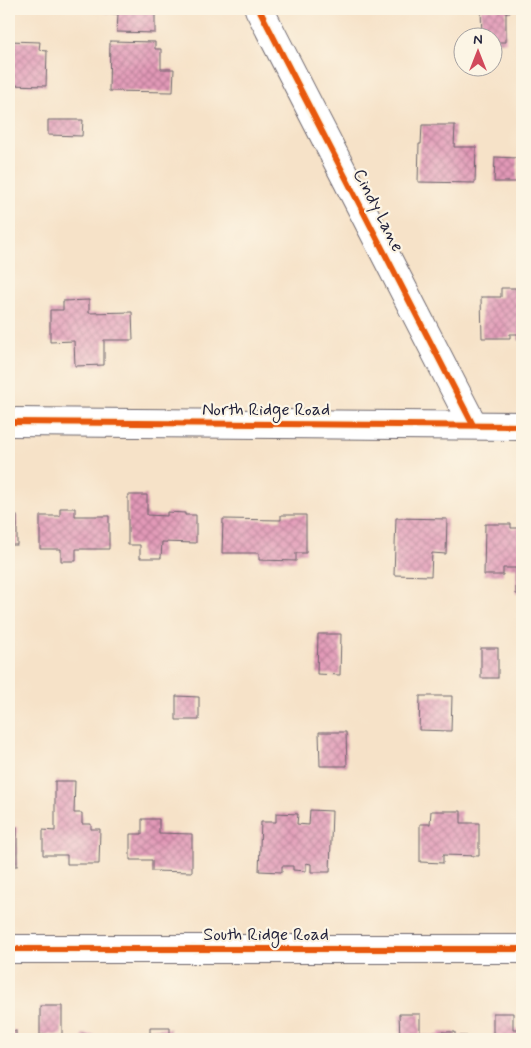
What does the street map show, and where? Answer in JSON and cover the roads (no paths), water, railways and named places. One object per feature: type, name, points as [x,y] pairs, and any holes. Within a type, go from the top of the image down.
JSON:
[{"type":"street","name":"Cindy Lane","points":[[259,9],[473,426]]},
{"type":"street","name":"North Ridge Road","points":[[9,422],[522,426]]},
{"type":"street","name":"South Ridge Road","points":[[9,949],[522,949]]}]
